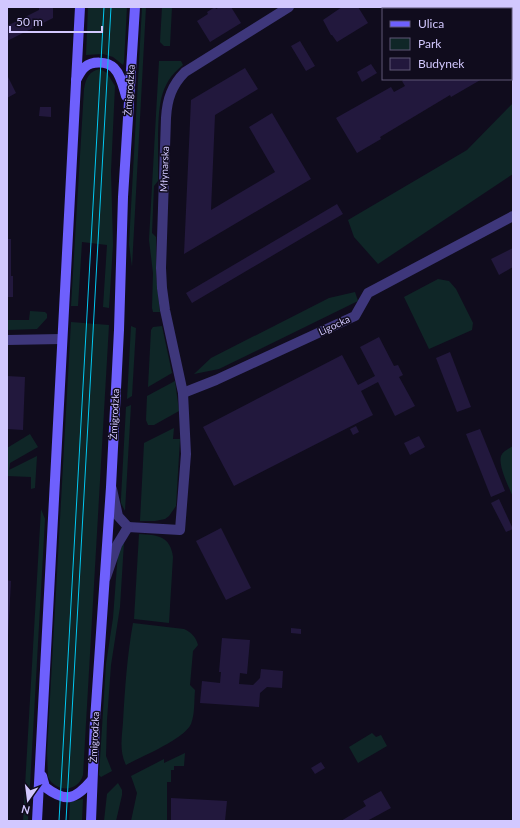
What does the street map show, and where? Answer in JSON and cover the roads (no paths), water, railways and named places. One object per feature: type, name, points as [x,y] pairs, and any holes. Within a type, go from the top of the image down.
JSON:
[{"type":"main road","points":[[37,821],[61,339],[80,7]]},
{"type":"main road","name":"Żmigrodzka","points":[[91,821],[92,780],[111,487],[128,102],[135,7]]},
{"type":"main road","points":[[76,80],[81,71],[87,66],[94,63],[108,64],[114,67],[121,78],[128,102]]},
{"type":"main road","points":[[40,764],[45,787],[55,795],[68,798],[82,792],[92,780]]},
{"type":"street","name":"Młynarska","points":[[128,527],[180,530],[186,454],[183,393],[170,336],[162,288],[166,118],[169,97],[174,84],[185,72],[289,7]]},
{"type":"street","name":"Ligocka","points":[[183,393],[216,380],[355,316],[368,293],[513,216]]},
{"type":"street","points":[[7,340],[61,339]]},
{"type":"street","points":[[105,580],[117,545],[128,527],[118,516],[111,487]]},
{"type":"tram line","points":[[59,821],[104,7]]},
{"type":"tram line","points":[[66,821],[111,7]]}]
